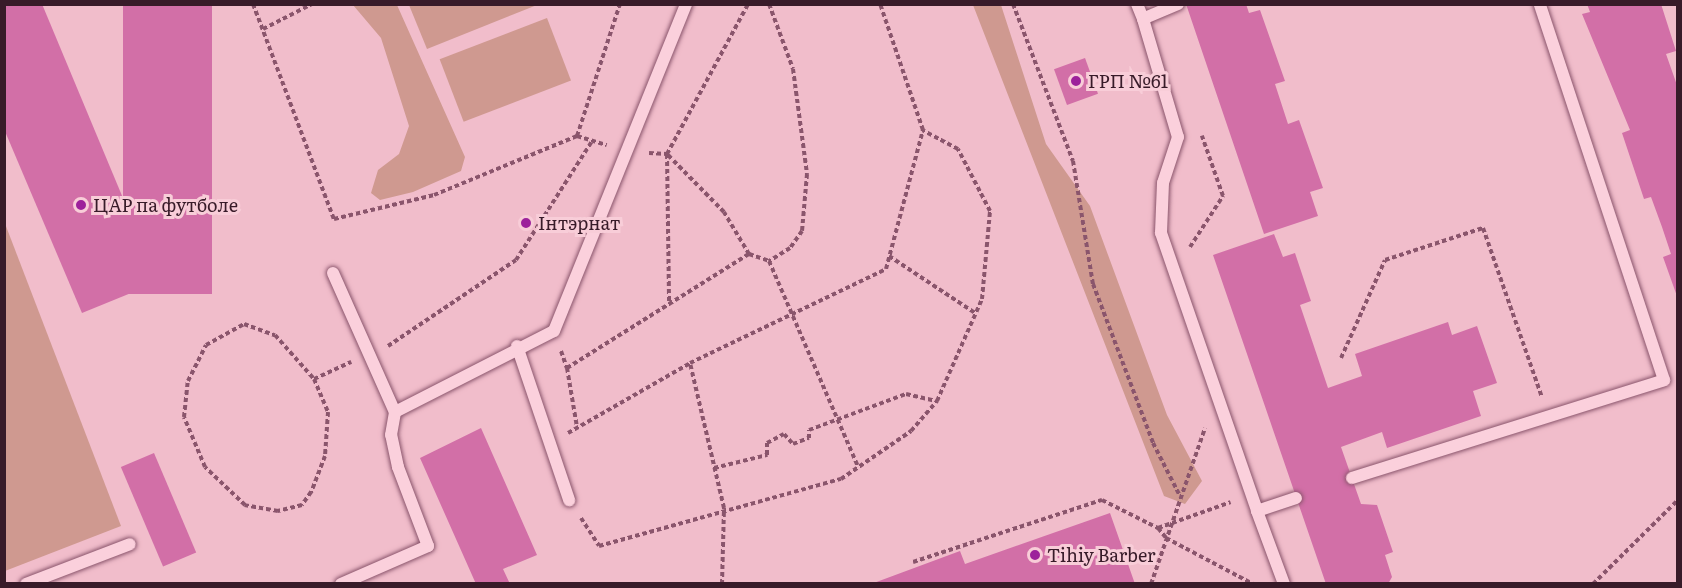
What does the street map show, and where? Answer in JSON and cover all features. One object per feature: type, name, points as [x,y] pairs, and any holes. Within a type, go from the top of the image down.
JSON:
[{"type":"lane","points":[[395,412],[517,346],[554,331],[686,4]]},
{"type":"lane","points":[[1137,4],[1178,137],[1163,183],[1161,233],[1284,584]]},
{"type":"lane","points":[[1143,19],[1178,4]]},
{"type":"lane","points":[[1352,478],[1664,380],[1540,4]]},
{"type":"lane","points":[[333,273],[395,412],[391,435],[398,467],[428,546],[341,584]]},
{"type":"lane","points":[[517,346],[569,500]]},
{"type":"lane","points":[[1257,511],[1296,498]]},
{"type":"lane","points":[[26,584],[130,544]]},
{"type":"path","points":[[254,4],[334,219],[434,195],[577,136],[627,151],[667,154],[724,212],[749,254],[769,261],[840,419],[858,467]]},
{"type":"path","points":[[263,29],[312,4]]},
{"type":"path","points":[[577,136],[620,4]]},
{"type":"path","points":[[669,304],[667,154],[748,4]]},
{"type":"path","points":[[769,4],[793,69],[807,174],[802,231],[790,249],[769,261]]},
{"type":"path","points":[[550,443],[690,363],[886,269],[923,130],[880,4]]},
{"type":"path","points":[[1013,4],[1073,162],[1093,284],[1153,443],[1180,496]]},
{"type":"path","points":[[1194,259],[1190,247],[1223,196],[1199,128]]},
{"type":"path","points":[[569,500],[599,546],[724,508],[841,479],[911,431],[937,401],[982,299],[990,211],[958,149],[923,130]]},
{"type":"path","points":[[1341,358],[1385,260],[1483,228],[1543,398]]},
{"type":"path","points":[[567,368],[749,254]]},
{"type":"path","points":[[889,256],[975,313]]},
{"type":"path","points":[[554,331],[567,368],[577,427]]},
{"type":"path","points":[[690,363],[724,508],[722,584]]},
{"type":"path","points":[[714,468],[767,455],[767,442],[784,434],[793,444],[809,438],[809,430],[906,394],[937,401]]},
{"type":"path","points":[[1151,584],[1180,496],[1218,398]]},
{"type":"path","points":[[913,562],[1102,500],[1158,528],[1166,538],[1253,584]]},
{"type":"path","points":[[1593,584],[1677,500]]},
{"type":"path","points":[[1158,528],[1233,501]]},
{"type":"shaded area","points":[[353,5],[397,5],[465,157],[461,171],[413,192],[380,200],[371,193],[378,170],[399,154],[409,126],[381,38]]},
{"type":"shaded area","points":[[409,5],[537,5],[427,49]]},
{"type":"shaded area","points":[[973,5],[1001,5],[1046,144],[1090,206],[1167,415],[1202,481],[1185,504],[1164,496]]},
{"type":"shaded area","points":[[547,18],[571,81],[464,122],[440,59]]},
{"type":"shaded area","points":[[4,221],[121,526],[5,571],[4,571]]},
{"type":"building","name":"ЦАР па футболе","points":[[4,4],[42,4],[158,282],[82,313],[4,129]]},
{"type":"building","points":[[123,4],[212,4],[212,294],[123,294]]},
{"type":"building","points":[[1186,4],[1246,4],[1249,13],[1260,10],[1285,81],[1275,84],[1288,124],[1299,120],[1323,188],[1310,192],[1318,216],[1264,234]]},
{"type":"building","points":[[1587,4],[1661,4],[1676,51],[1666,54],[1678,88],[1678,299],[1663,257],[1671,254],[1662,227],[1651,197],[1644,199],[1622,133],[1630,130],[1582,14],[1590,12]]},
{"type":"building","name":"ГРП №61","points":[[1085,58],[1098,94],[1067,105],[1054,69]]},
{"type":"building","points":[[1274,234],[1283,257],[1295,253],[1311,301],[1300,305],[1328,388],[1362,376],[1355,354],[1448,322],[1452,335],[1477,326],[1497,383],[1473,391],[1481,416],[1387,448],[1382,432],[1341,447],[1361,504],[1377,505],[1393,552],[1385,555],[1392,577],[1388,584],[1326,584],[1213,255]]},
{"type":"building","points":[[481,428],[537,555],[503,569],[510,584],[476,584],[420,458]]},
{"type":"building","points":[[154,453],[196,552],[163,566],[121,467]]},
{"type":"building","points":[[1110,513],[1135,584],[871,584],[960,551],[965,564]]},
{"type":"place","name":"ГРП №61","points":[[1076,81]]},
{"type":"place","name":"ЦАР па футболе","points":[[81,205]]},
{"type":"place","name":"Інтэрнат","points":[[526,223]]},
{"type":"place","name":"Tihiy Barber","points":[[1035,555]]}]
